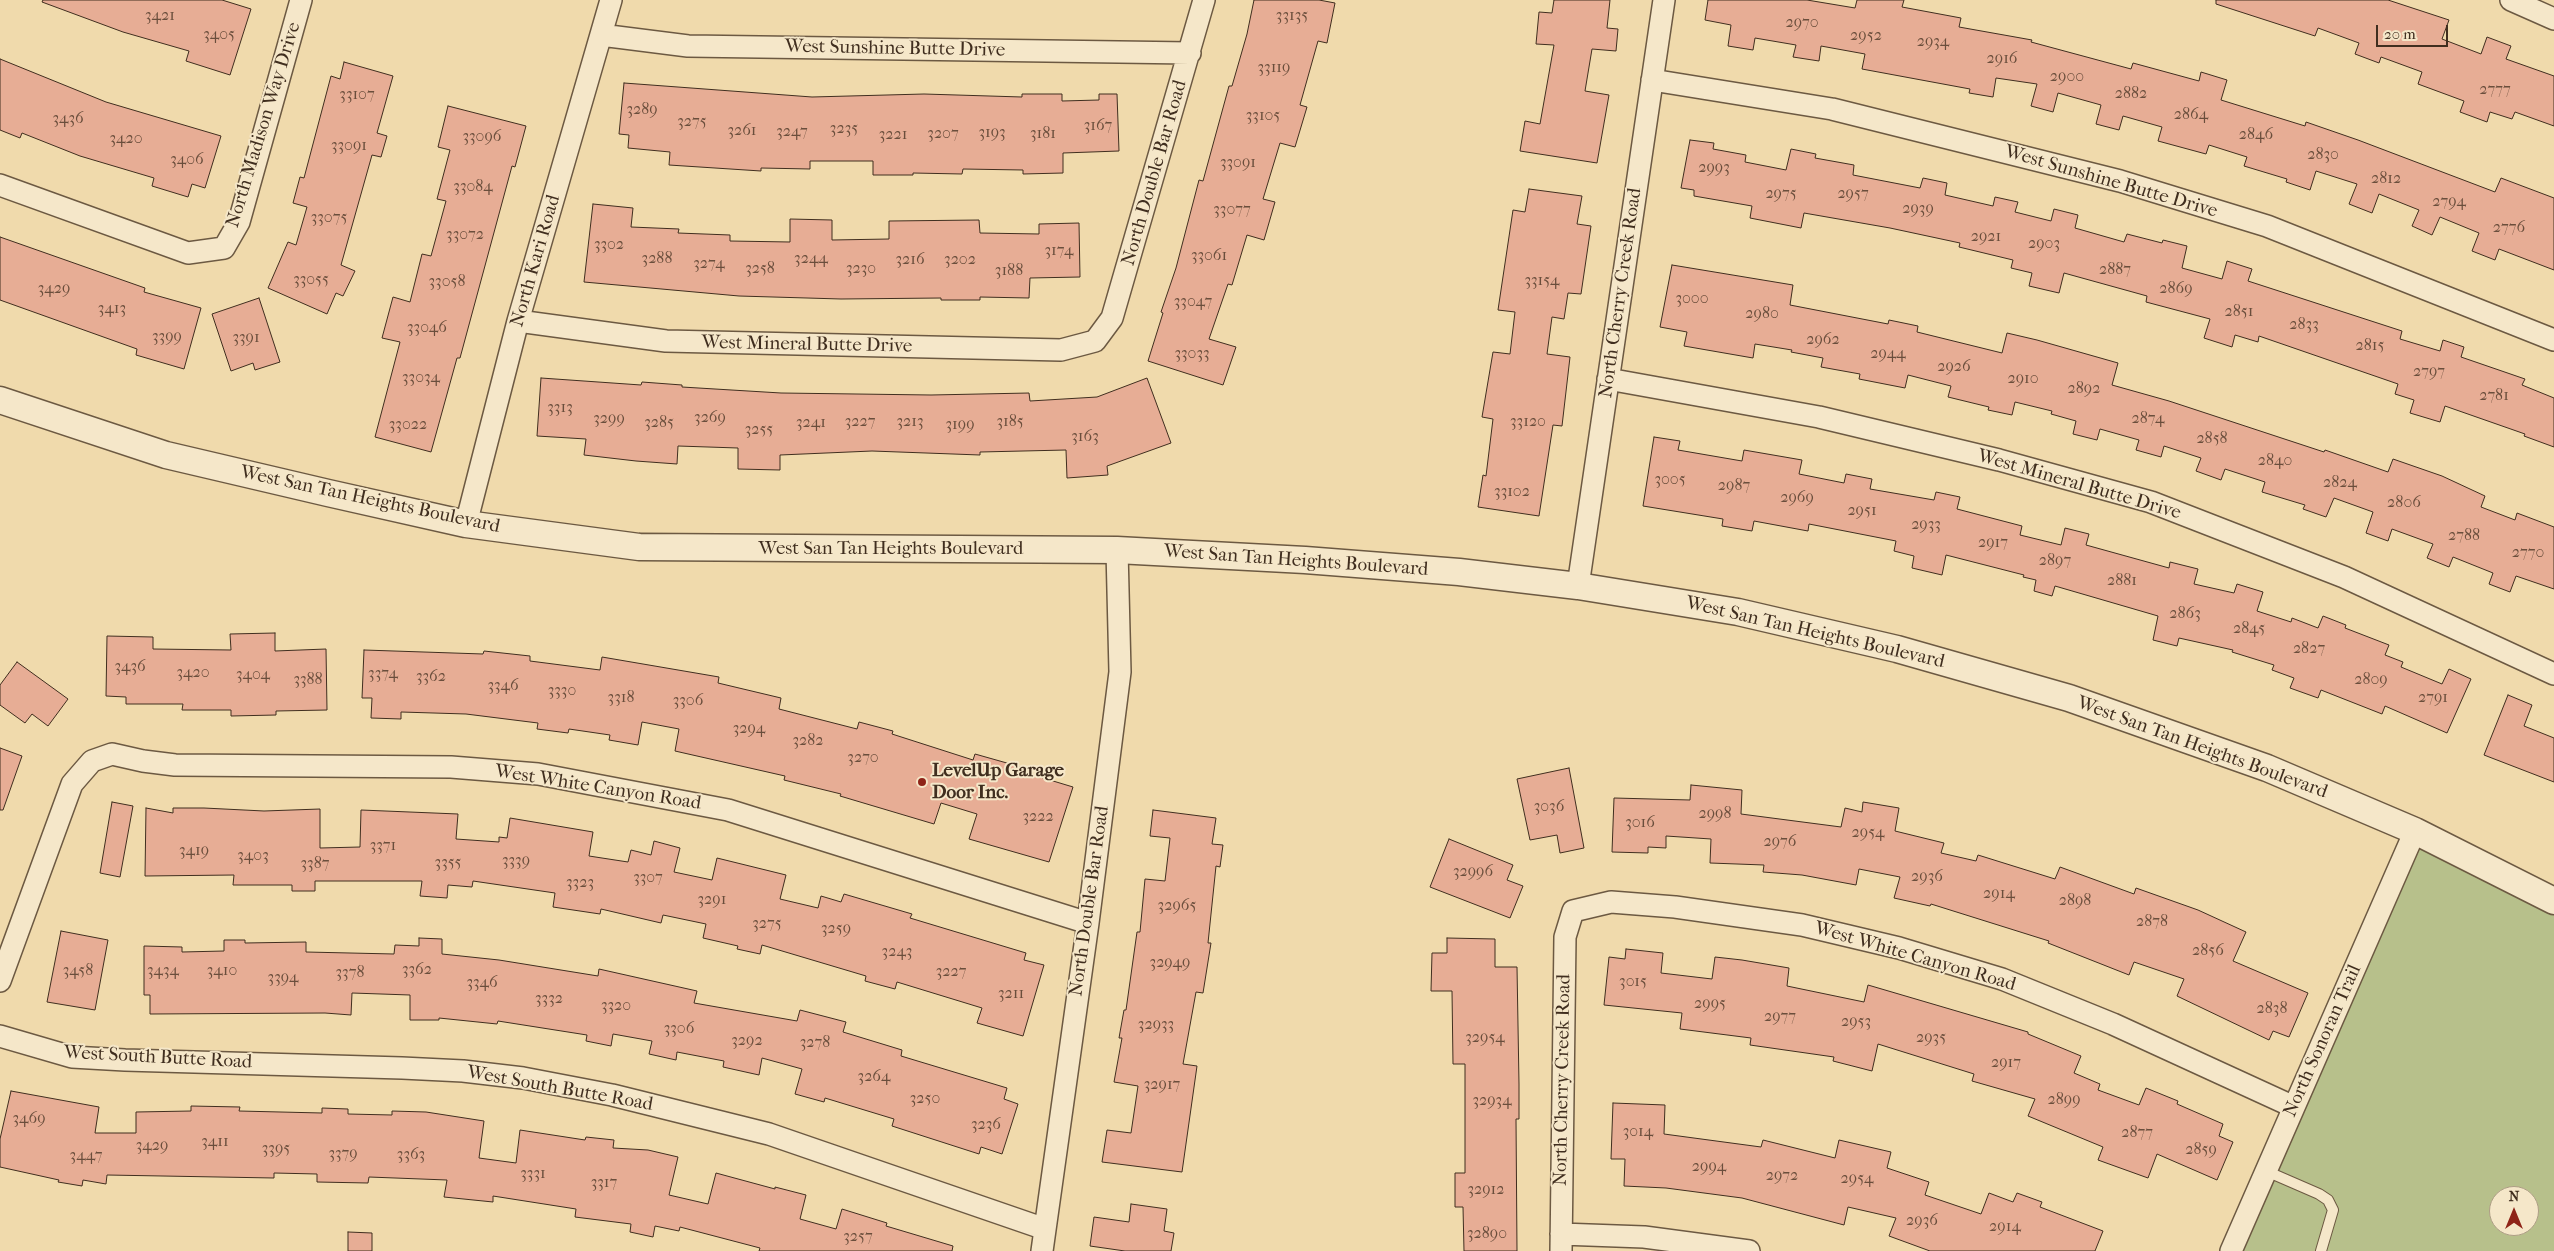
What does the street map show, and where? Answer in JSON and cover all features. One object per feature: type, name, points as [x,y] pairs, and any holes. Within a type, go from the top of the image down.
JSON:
[{"type":"street","name":"North Madison Way Drive","points":[[0,185],[188,253],[224,248],[239,222],[301,0]]},
{"type":"street","name":"North Kari Road","points":[[466,524],[518,321],[611,0]]},
{"type":"street","name":"North Double Bar Road","points":[[1095,341],[1112,318],[1204,0]]},
{"type":"street","name":"North Cherry Creek Road","points":[[1578,586],[1664,0]]},
{"type":"street","points":[[2511,0],[2554,19]]},
{"type":"street","name":"West Sunshine Butte Drive","points":[[601,35],[688,46],[1190,53]]},
{"type":"street","name":"West Sunshine Butte Drive","points":[[1652,80],[1832,109],[2120,181],[2267,226],[2554,340]]},
{"type":"street","name":"West Mineral Butte Drive","points":[[518,321],[666,341],[1061,350],[1095,341]]},
{"type":"street","name":"West Mineral Butte Drive","points":[[1608,379],[1820,417],[1999,460],[2151,502],[2344,577],[2554,674]]},
{"type":"street","name":"West San Tan Heights Boulevard","points":[[1,402],[166,455],[466,524],[639,547],[1117,550],[1305,560],[1459,572],[1578,586],[1738,612],[1897,650],[2068,698],[2267,768],[2414,831],[2554,901]]},
{"type":"street","name":"North Double Bar Road","points":[[1042,1251],[1088,923],[1120,672],[1117,550]]},
{"type":"street","name":"West White Canyon Road","points":[[0,981],[72,784],[92,761],[112,754],[143,761],[175,765],[451,767],[538,774],[728,810],[1088,923]]},
{"type":"street","name":"North Sonoran Trail","points":[[2231,1251],[2414,831]]},
{"type":"street","name":"West White Canyon Road","points":[[1573,911],[1611,902],[1675,907],[1802,925],[1899,948],[2002,979],[2113,1024],[2294,1107]]},
{"type":"street","name":"North Cherry Creek Road","points":[[1561,1242],[1565,937],[1573,911]]},
{"type":"street","name":"West South Butte Road","points":[[0,1036],[72,1057],[437,1070],[541,1081],[612,1095],[770,1134],[1045,1229]]},
{"type":"street","points":[[1561,1242],[1644,1237],[1749,1251]]},
{"type":"lane","points":[[2266,1171],[2319,1194],[2328,1200],[2333,1210],[2321,1251]]},
{"type":"green space","points":[[2415,831],[2554,901],[2554,1251],[2231,1251]]},
{"type":"building","points":[[43,0],[222,0],[251,9],[230,75],[186,61],[189,51],[123,32],[42,2]]},
{"type":"building","points":[[1254,0],[1319,0],[1335,3],[1327,43],[1318,41],[1300,105],[1307,107],[1295,147],[1280,143],[1263,199],[1275,202],[1264,240],[1247,235],[1232,285],[1228,284],[1209,339],[1236,347],[1223,385],[1148,361],[1163,313],[1161,312],[1176,268],[1199,180],[1203,181],[1229,86],[1232,86],[1247,34]]},
{"type":"building","points":[[1554,0],[1610,0],[1607,28],[1618,29],[1616,51],[1592,49],[1585,91],[1609,95],[1597,163],[1520,151],[1525,121],[1540,124],[1554,45],[1536,44],[1539,12],[1552,13]]},
{"type":"building","points":[[1708,0],[1807,0],[1855,8],[1857,0],[1904,0],[1902,7],[1961,18],[1959,27],[2032,40],[2031,42],[2131,69],[2133,63],[2199,81],[2201,72],[2227,80],[2221,100],[2305,126],[2306,122],[2495,192],[2501,178],[2554,198],[2554,270],[2499,249],[2495,260],[2472,251],[2479,233],[2440,217],[2432,235],[2412,226],[2419,210],[2379,194],[2372,213],[2349,204],[2357,184],[2316,171],[2310,190],[2286,182],[2287,179],[2244,166],[2247,157],[2209,145],[2206,154],[2158,141],[2162,127],[2123,116],[2119,130],[2096,124],[2101,105],[2058,93],[2053,112],[2031,106],[2037,84],[1996,78],[1993,97],[1969,93],[1970,89],[1862,69],[1865,54],[1821,46],[1819,61],[1793,57],[1796,45],[1755,38],[1753,50],[1728,46],[1731,25],[1705,20]]},
{"type":"building","points":[[2216,0],[2388,0],[2449,20],[2442,39],[2481,54],[2487,37],[2511,46],[2506,59],[2554,76],[2554,126],[2515,112],[2512,119],[2490,112],[2487,122],[2460,112],[2464,101],[2418,84],[2422,72],[2381,57],[2379,63],[2355,54],[2359,43],[2318,28],[2315,36],[2216,4]]},
{"type":"building","points":[[0,59],[106,102],[221,136],[205,188],[192,184],[188,197],[152,186],[154,178],[80,156],[22,133],[20,138],[0,130]]},
{"type":"building","points":[[344,62],[393,76],[377,133],[387,136],[381,157],[372,155],[341,265],[355,271],[343,296],[336,293],[327,314],[268,288],[288,242],[296,245],[307,207],[293,203],[300,177],[304,178],[331,76],[340,79]]},
{"type":"building","points":[[624,83],[812,97],[924,94],[1022,97],[1022,94],[1062,94],[1062,101],[1099,100],[1099,94],[1117,94],[1119,151],[1063,153],[1063,173],[1023,174],[1023,170],[963,169],[962,174],[913,173],[913,175],[873,175],[873,161],[810,161],[810,169],[761,168],[761,171],[669,165],[670,152],[628,148],[629,135],[619,134]]},
{"type":"building","points":[[448,106],[526,126],[515,167],[512,166],[460,358],[457,358],[431,452],[375,437],[400,342],[382,338],[393,297],[410,302],[422,254],[431,256],[446,201],[437,199],[450,150],[438,147]]},
{"type":"building","points":[[1690,140],[1714,143],[1713,149],[1746,155],[1745,162],[1786,170],[1791,149],[1816,154],[1815,158],[1854,165],[1853,175],[1920,188],[1923,178],[1947,183],[1945,195],[1993,206],[1995,197],[2018,202],[2015,212],[2051,221],[2054,209],[2078,215],[2075,228],[2124,242],[2127,234],[2162,243],[2163,240],[2187,246],[2182,268],[2222,279],[2227,261],[2252,269],[2248,281],[2402,331],[2400,339],[2440,351],[2443,340],[2464,347],[2461,357],[2525,379],[2522,385],[2554,398],[2554,447],[2524,436],[2525,434],[2445,406],[2440,422],[2410,413],[2414,400],[2395,394],[2398,384],[2259,336],[2258,342],[2235,335],[2232,347],[2204,338],[2210,319],[2146,302],[2147,296],[2064,273],[2059,293],[2029,286],[2032,273],[2011,268],[2013,260],[1959,247],[1960,243],[1890,228],[1804,213],[1801,228],[1750,218],[1752,206],[1694,196],[1694,190],[1681,188]]},
{"type":"building","points":[[1529,189],[1582,196],[1577,224],[1591,226],[1581,294],[1568,293],[1564,319],[1552,317],[1547,354],[1570,357],[1562,426],[1553,425],[1539,516],[1478,507],[1483,475],[1486,476],[1493,419],[1482,417],[1493,352],[1510,354],[1515,312],[1498,310],[1513,210],[1525,212]]},
{"type":"building","points":[[593,204],[633,208],[631,227],[679,229],[678,233],[730,235],[730,241],[790,242],[790,219],[832,220],[832,240],[889,239],[889,221],[979,220],[980,233],[1039,234],[1039,224],[1079,223],[1080,277],[1030,278],[1029,298],[980,297],[980,300],[739,296],[584,282]]},
{"type":"building","points":[[0,237],[145,288],[144,292],[201,308],[184,369],[136,355],[137,349],[0,300]]},
{"type":"building","points":[[1672,265],[1793,285],[1790,305],[1888,324],[1889,320],[1918,326],[1917,332],[2002,353],[2007,333],[2037,340],[2118,363],[2112,385],[2169,401],[2324,452],[2325,450],[2388,472],[2393,459],[2442,476],[2485,496],[2481,507],[2515,520],[2517,513],[2554,527],[2554,589],[2516,576],[2510,592],[2489,584],[2493,573],[2453,557],[2449,567],[2427,558],[2433,544],[2392,529],[2388,541],[2366,533],[2373,512],[2334,498],[2326,517],[2303,509],[2305,505],[2262,492],[2265,482],[2225,469],[2221,480],[2196,471],[2201,458],[2164,446],[2161,457],[2136,450],[2139,440],[2100,429],[2097,440],[2073,434],[2076,421],[2051,414],[2052,411],[2015,402],[2012,415],[1988,410],[1989,407],[1948,397],[1951,386],[1908,375],[1905,388],[1859,379],[1860,374],[1821,367],[1823,358],[1791,352],[1792,350],[1755,344],[1753,358],[1684,346],[1687,332],[1660,327]]},
{"type":"building","points":[[259,298],[280,362],[255,370],[253,363],[231,371],[212,314]]},
{"type":"building","points":[[541,378],[641,385],[642,382],[682,385],[682,387],[781,393],[931,395],[1029,393],[1030,401],[1097,397],[1147,378],[1171,443],[1107,466],[1108,475],[1067,478],[1066,450],[980,452],[980,455],[872,451],[780,455],[780,470],[738,469],[738,448],[678,446],[677,464],[636,461],[584,455],[586,439],[537,436]]},
{"type":"building","points":[[1654,437],[1680,441],[1678,450],[1742,461],[1744,450],[1802,460],[1799,474],[1844,483],[1846,474],[1872,479],[1870,489],[1934,500],[1936,492],[1960,497],[1957,509],[2022,526],[2020,535],[2061,545],[2065,528],[2089,534],[2086,545],[2169,568],[2170,562],[2198,569],[2194,584],[2234,593],[2237,584],[2263,592],[2257,611],[2291,622],[2292,618],[2318,628],[2323,616],[2346,625],[2345,628],[2389,645],[2385,655],[2403,662],[2401,667],[2442,684],[2449,669],[2471,679],[2447,733],[2385,706],[2382,714],[2321,690],[2318,698],[2290,688],[2294,678],[2272,670],[2274,665],[2232,652],[2233,650],[2179,638],[2177,646],[2153,640],[2158,616],[2055,586],[2052,596],[2034,591],[2036,580],[2023,577],[2024,575],[1946,555],[1942,575],[1912,568],[1914,556],[1894,551],[1896,541],[1809,524],[1808,531],[1754,521],[1752,531],[1722,526],[1723,519],[1643,506]]},
{"type":"building","points":[[275,633],[275,651],[326,649],[327,710],[276,711],[276,715],[231,716],[231,710],[182,710],[183,704],[126,704],[126,697],[106,696],[107,636],[153,637],[153,649],[231,650],[230,634]]},
{"type":"building","points":[[364,650],[483,654],[484,651],[530,656],[530,661],[600,670],[602,657],[719,677],[718,683],[781,698],[779,709],[857,729],[859,722],[893,731],[892,734],[973,760],[975,754],[1021,767],[1020,771],[1073,787],[1049,862],[969,839],[977,814],[941,803],[934,824],[840,796],[841,794],[784,780],[785,776],[675,751],[679,729],[642,722],[638,745],[609,740],[610,735],[569,729],[568,733],[537,729],[538,723],[466,714],[401,712],[401,719],[371,718],[372,698],[362,698]]},
{"type":"building","points":[[17,662],[68,699],[48,726],[32,714],[25,723],[0,705],[0,685]]},
{"type":"building","points":[[2508,695],[2532,705],[2524,726],[2554,738],[2554,782],[2484,755]]},
{"type":"building","points":[[0,748],[22,756],[3,810],[0,810]]},
{"type":"building","points":[[1569,768],[1584,848],[1560,853],[1557,835],[1530,840],[1517,779]]},
{"type":"building","points":[[1691,785],[1742,790],[1741,814],[1841,827],[1845,808],[1862,812],[1863,802],[1899,808],[1895,831],[1944,843],[1941,853],[1976,861],[1978,855],[2055,879],[2060,867],[2134,894],[2136,888],[2198,910],[2246,932],[2233,961],[2308,993],[2289,1037],[2273,1031],[2269,1040],[2177,996],[2184,979],[2134,962],[2129,975],[2048,943],[2049,941],[1931,904],[1930,906],[1894,898],[1900,877],[1859,869],[1856,885],[1802,875],[1763,872],[1764,865],[1710,863],[1711,839],[1666,836],[1666,848],[1648,847],[1648,853],[1612,852],[1614,798],[1690,800]]},
{"type":"building","points":[[112,802],[133,806],[120,877],[100,873]]},
{"type":"building","points":[[146,808],[173,813],[173,808],[264,811],[320,809],[320,848],[360,847],[361,810],[458,814],[456,839],[499,842],[499,837],[507,838],[510,818],[593,832],[589,856],[628,862],[631,850],[651,855],[654,841],[680,848],[674,872],[712,880],[717,858],[786,875],[780,899],[818,908],[821,896],[841,902],[844,894],[912,914],[910,918],[1026,953],[1024,960],[1044,965],[1023,1036],[977,1023],[982,1008],[897,982],[895,989],[865,981],[866,976],[762,945],[760,954],[737,949],[738,946],[703,938],[706,924],[663,915],[661,923],[601,909],[600,914],[553,907],[555,893],[473,881],[472,887],[448,885],[447,898],[420,896],[422,881],[315,881],[315,891],[292,891],[292,885],[233,885],[234,875],[145,876]]},
{"type":"building","points":[[1153,810],[1216,818],[1212,844],[1223,845],[1220,867],[1216,866],[1208,943],[1211,943],[1203,993],[1196,992],[1183,1064],[1197,1066],[1182,1172],[1102,1162],[1107,1130],[1131,1133],[1138,1086],[1114,1082],[1122,1038],[1119,1038],[1124,1010],[1126,1010],[1137,932],[1140,932],[1145,879],[1165,881],[1170,838],[1150,836]]},
{"type":"building","points":[[1449,839],[1513,865],[1507,880],[1523,886],[1510,918],[1430,887]]},
{"type":"building","points":[[61,931],[108,940],[95,1010],[47,1002]]},
{"type":"building","points":[[419,938],[442,939],[442,954],[499,960],[598,976],[599,969],[697,991],[694,1003],[797,1021],[800,1010],[846,1022],[843,1032],[902,1050],[901,1056],[1007,1088],[1004,1099],[1018,1104],[1002,1154],[981,1147],[979,1154],[892,1126],[894,1119],[825,1098],[824,1102],[795,1094],[802,1069],[762,1058],[759,1075],[723,1067],[724,1061],[677,1052],[676,1060],[649,1054],[652,1041],[613,1034],[611,1046],[586,1041],[587,1035],[498,1021],[497,1024],[439,1018],[439,1020],[410,1020],[410,995],[352,993],[351,1015],[325,1013],[150,1014],[150,995],[144,995],[144,946],[182,947],[182,952],[224,951],[224,940],[245,940],[245,943],[306,942],[306,952],[394,954],[395,945],[419,946]]},
{"type":"building","points":[[1447,938],[1495,939],[1495,967],[1517,967],[1519,1119],[1516,1119],[1517,1251],[1464,1251],[1463,1207],[1455,1207],[1455,1173],[1465,1173],[1465,1064],[1453,1064],[1452,991],[1431,991],[1432,953],[1447,953]]},
{"type":"building","points":[[1626,949],[1663,953],[1661,973],[1712,979],[1715,957],[1742,960],[1789,968],[1787,986],[1864,1002],[1868,985],[2028,1032],[2028,1034],[2081,1056],[2074,1073],[2100,1084],[2098,1090],[2139,1105],[2146,1088],[2178,1101],[2177,1104],[2223,1124],[2219,1136],[2233,1142],[2217,1180],[2157,1154],[2148,1178],[2098,1160],[2103,1147],[2028,1116],[2035,1099],[1972,1081],[1974,1074],[1878,1044],[1872,1071],[1833,1061],[1834,1057],[1750,1045],[1751,1038],[1680,1029],[1682,1013],[1604,1005],[1609,957],[1625,959]]},
{"type":"building","points":[[11,1091],[99,1107],[95,1133],[136,1133],[136,1112],[191,1111],[191,1106],[240,1107],[239,1111],[322,1113],[322,1108],[348,1109],[348,1114],[392,1115],[392,1111],[426,1112],[484,1121],[479,1158],[516,1163],[520,1130],[585,1140],[586,1137],[614,1140],[613,1148],[648,1150],[678,1157],[669,1195],[708,1204],[716,1173],[775,1189],[775,1187],[806,1195],[800,1219],[836,1229],[842,1209],[887,1223],[886,1226],[953,1246],[952,1251],[759,1251],[760,1248],[680,1227],[679,1231],[655,1226],[653,1237],[630,1232],[631,1224],[575,1217],[576,1209],[493,1196],[493,1202],[444,1197],[447,1180],[369,1177],[368,1183],[317,1182],[317,1174],[274,1173],[274,1178],[107,1175],[106,1184],[83,1180],[82,1186],[58,1182],[59,1180],[0,1167],[0,1139]]},
{"type":"building","points":[[1613,1103],[1665,1105],[1664,1134],[1761,1147],[1763,1140],[1835,1158],[1839,1140],[1891,1152],[1887,1168],[1929,1182],[1925,1195],[1981,1214],[1989,1193],[2013,1202],[2017,1193],[2042,1202],[2040,1207],[2103,1231],[2095,1251],[1930,1251],[1889,1236],[1896,1218],[1848,1207],[1844,1225],[1742,1198],[1666,1188],[1624,1186],[1625,1159],[1611,1159]]},
{"type":"building","points":[[1131,1204],[1167,1209],[1164,1231],[1174,1233],[1171,1251],[1125,1251],[1090,1246],[1094,1217],[1129,1222]]},
{"type":"building","points":[[348,1232],[372,1233],[372,1251],[348,1251]]},
{"type":"place","name":"LevelUp Garage Door Inc.","points":[[922,782]]}]
